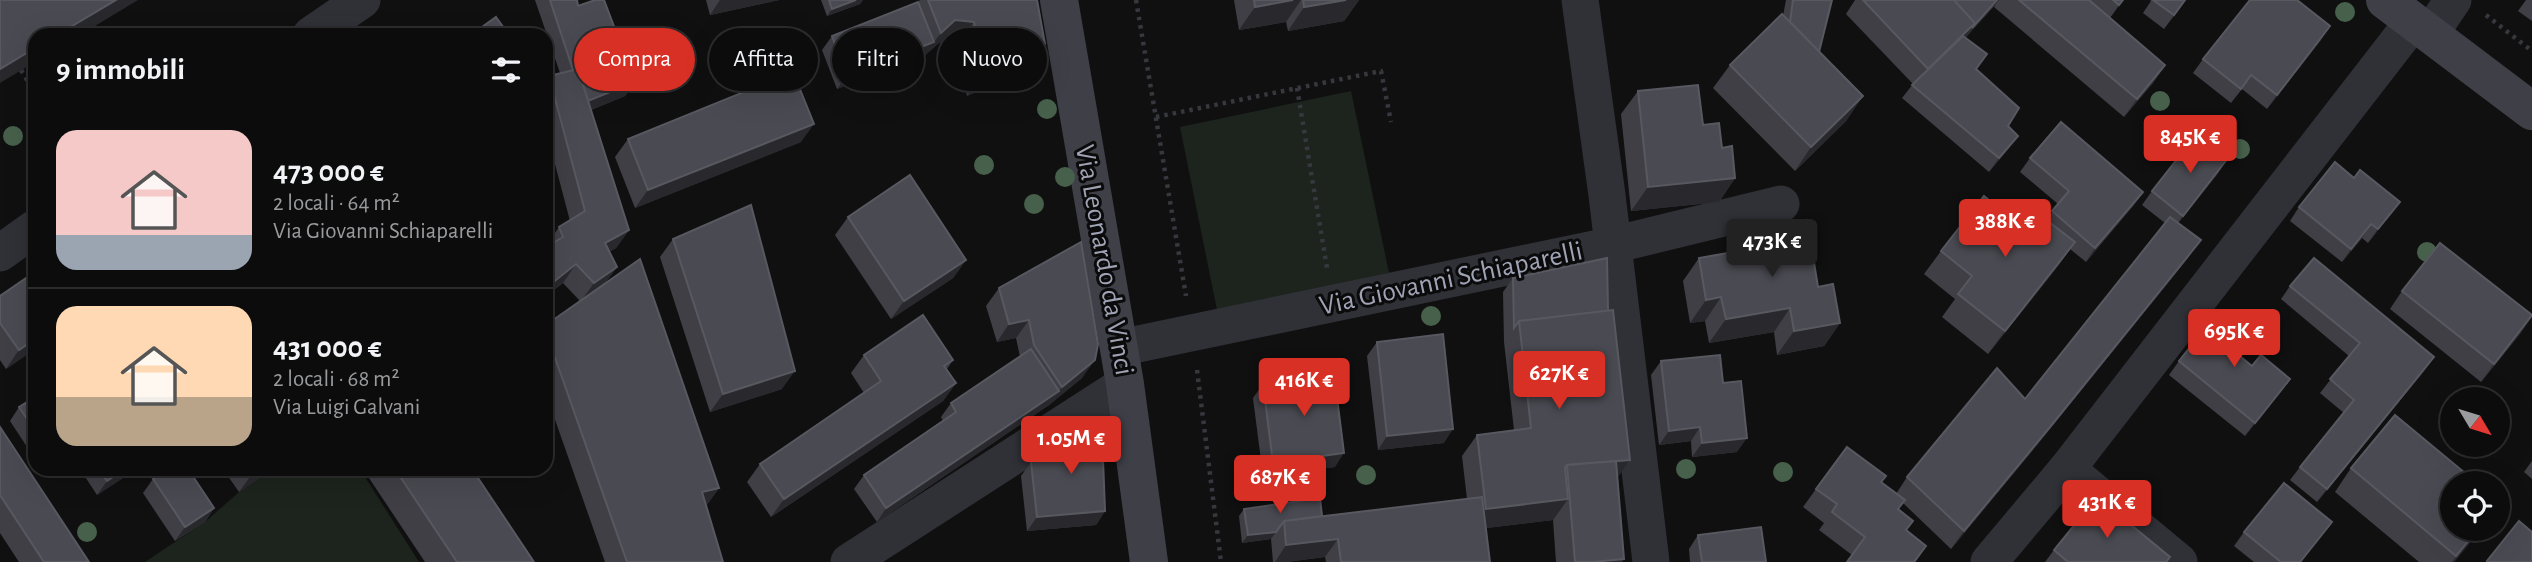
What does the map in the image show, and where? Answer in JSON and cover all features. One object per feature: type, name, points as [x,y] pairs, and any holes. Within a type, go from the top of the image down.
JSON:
[{"type":"street","points":[[321,28],[362,0]]},
{"type":"street","name":"Via Leonardo da Vinci","points":[[1059,0],[1122,366],[1149,562]]},
{"type":"street","points":[[1580,0],[1613,244],[1651,562]]},
{"type":"street","points":[[1989,562],[2067,469],[2409,18],[2465,4]]},
{"type":"street","points":[[2409,18],[2532,111]]},
{"type":"street","name":"Via Giovanni Schiaparelli","points":[[1122,366],[1193,332],[1613,244],[1781,204]]},
{"type":"street","points":[[0,253],[28,233]]},
{"type":"street","points":[[849,562],[1122,366]]},
{"type":"street","points":[[2067,469],[2179,562]]},
{"type":"path","points":[[1136,0],[1193,332],[1220,562]]},
{"type":"path","points":[[2465,4],[2532,51]]},
{"type":"path","points":[[21,70],[28,82]]},
{"type":"path","points":[[1156,117],[1381,71],[1391,122]]},
{"type":"path","points":[[1297,88],[1333,303]]},
{"type":"shaded area","points":[[1351,91],[1389,273],[1217,310],[1180,127]]},
{"type":"shaded area","points":[[263,476],[364,476],[419,562],[145,562],[205,522],[239,492]]},
{"type":"building","points":[[0,0],[116,0],[69,28],[28,28],[28,52],[0,69]]},
{"type":"building","points":[[550,0],[577,0],[578,6],[604,0],[615,28],[574,28],[573,70]]},
{"type":"building","points":[[829,0],[856,0],[832,9]]},
{"type":"building","points":[[928,0],[1037,0],[1042,28],[975,28],[974,22],[955,20],[946,28],[939,28]]},
{"type":"building","points":[[1254,0],[1293,0],[1255,7]]},
{"type":"building","points":[[1303,0],[1346,0],[1304,7]]},
{"type":"building","points":[[1793,0],[1832,0],[1819,52],[1790,22]]},
{"type":"building","points":[[1863,0],[1954,0],[1975,23],[1928,69]]},
{"type":"building","points":[[1954,0],[1997,0],[1972,28],[1975,23]]},
{"type":"building","points":[[2019,0],[2089,0],[2165,65],[2137,99]]},
{"type":"building","points":[[2153,0],[2185,0],[2174,15]]},
{"type":"building","points":[[2250,0],[2297,0],[2330,26],[2277,95],[2251,75],[2241,89],[2203,59]]},
{"type":"building","points":[[918,2],[934,42],[924,46],[924,28],[852,28]]},
{"type":"building","points":[[1782,14],[1863,96],[1811,147],[1730,65]]},
{"type":"building","points":[[496,17],[504,28],[481,28]]},
{"type":"building","points":[[1963,36],[1987,54],[1976,69],[2019,108],[2008,126],[2018,136],[1999,158],[1912,85]]},
{"type":"building","points":[[574,70],[574,91],[585,91],[629,230],[605,243],[617,267],[594,283],[576,264],[553,282],[553,243],[563,237],[559,227],[585,211],[553,91],[553,75]]},
{"type":"building","points":[[1698,85],[1703,125],[1719,123],[1722,148],[1732,146],[1735,178],[1648,187],[1638,91]]},
{"type":"building","points":[[585,91],[613,91],[588,101]]},
{"type":"building","points":[[746,91],[801,91],[814,124],[648,190],[628,139]]},
{"type":"building","points":[[2061,122],[2143,192],[2095,248],[2052,211],[2069,191],[2030,158]]},
{"type":"building","points":[[2197,134],[2228,158],[2183,216],[2152,191]]},
{"type":"building","points":[[2335,162],[2354,178],[2360,170],[2400,202],[2378,229],[2371,224],[2351,249],[2299,207]]},
{"type":"building","points":[[910,175],[966,260],[904,301],[848,217]]},
{"type":"building","points":[[1984,196],[2016,222],[2028,206],[2075,242],[2005,331],[1958,294],[1972,276],[1941,251]]},
{"type":"building","points":[[751,205],[795,371],[723,394],[673,239]]},
{"type":"building","points":[[2170,217],[2201,240],[1964,531],[1907,477],[1997,368],[2025,399]]},
{"type":"building","points":[[1807,220],[1818,287],[1833,284],[1840,323],[1794,331],[1790,308],[1726,319],[1721,297],[1706,300],[1699,258],[1768,246],[1765,227]]},
{"type":"building","points":[[1081,242],[1098,344],[1095,360],[1062,387],[1034,345],[1029,320],[1009,324],[999,288]]},
{"type":"building","points":[[2440,243],[2532,315],[2494,364],[2402,291]]},
{"type":"building","points":[[1607,258],[1608,311],[1519,321],[1514,328],[1513,278]]},
{"type":"building","points":[[2314,258],[2434,357],[2327,489],[2300,467],[2354,400],[2330,379],[2360,343],[2290,286]]},
{"type":"building","points":[[640,259],[719,488],[702,492],[723,562],[627,562],[553,352],[553,320]]},
{"type":"building","points":[[28,277],[28,344],[19,350],[0,323],[0,296]]},
{"type":"building","points":[[1613,310],[1630,460],[1567,465],[1568,499],[1486,509],[1477,435],[1531,428],[1519,321]]},
{"type":"building","points":[[2219,311],[2244,332],[2230,348],[2252,366],[2261,355],[2290,379],[2255,423],[2179,361]]},
{"type":"building","points":[[923,315],[953,360],[944,366],[956,383],[784,499],[760,464],[881,381],[864,355]]},
{"type":"building","points":[[1443,334],[1453,429],[1387,436],[1377,342]]},
{"type":"building","points":[[1031,349],[1059,391],[886,508],[864,475],[956,412],[951,403]]},
{"type":"building","points":[[1720,355],[1723,383],[1741,381],[1747,438],[1702,443],[1700,427],[1669,431],[1661,361]]},
{"type":"building","points":[[1334,374],[1344,453],[1273,463],[1263,384]]},
{"type":"building","points":[[28,401],[28,420],[19,407]]},
{"type":"building","points":[[2395,415],[2440,452],[2440,457],[2446,457],[2463,471],[2440,471],[2440,541],[2468,541],[2456,556],[2351,468]]},
{"type":"building","points":[[1086,425],[1102,433],[1105,511],[1037,517],[1031,462]]},
{"type":"building","points":[[0,427],[28,469],[28,476],[32,476],[89,562],[44,562],[0,495]]},
{"type":"building","points":[[1847,447],[1886,476],[1881,482],[1905,500],[1898,509],[1913,521],[1906,530],[1926,546],[1914,562],[1847,562],[1865,537],[1832,512],[1837,504],[1816,489]]},
{"type":"building","points":[[1616,461],[1624,559],[1575,562],[1567,465]]},
{"type":"building","points":[[158,476],[193,476],[214,508],[185,527],[153,479]]},
{"type":"building","points":[[400,476],[477,476],[534,562],[457,562]]},
{"type":"building","points":[[2284,483],[2332,522],[2300,562],[2281,562],[2244,532]]},
{"type":"building","points":[[1482,497],[1490,562],[1341,562],[1338,539],[1286,545],[1284,521]]},
{"type":"building","points":[[2097,497],[2170,557],[2166,562],[2068,562],[2054,550]]},
{"type":"building","points":[[1320,498],[1322,516],[1284,521],[1276,532],[1248,535],[1244,509]]},
{"type":"building","points":[[2519,521],[2532,532],[2532,562],[2488,562],[2503,541],[2510,541],[2510,532]]},
{"type":"building","points":[[1761,527],[1766,562],[1702,562],[1698,535]]}]
